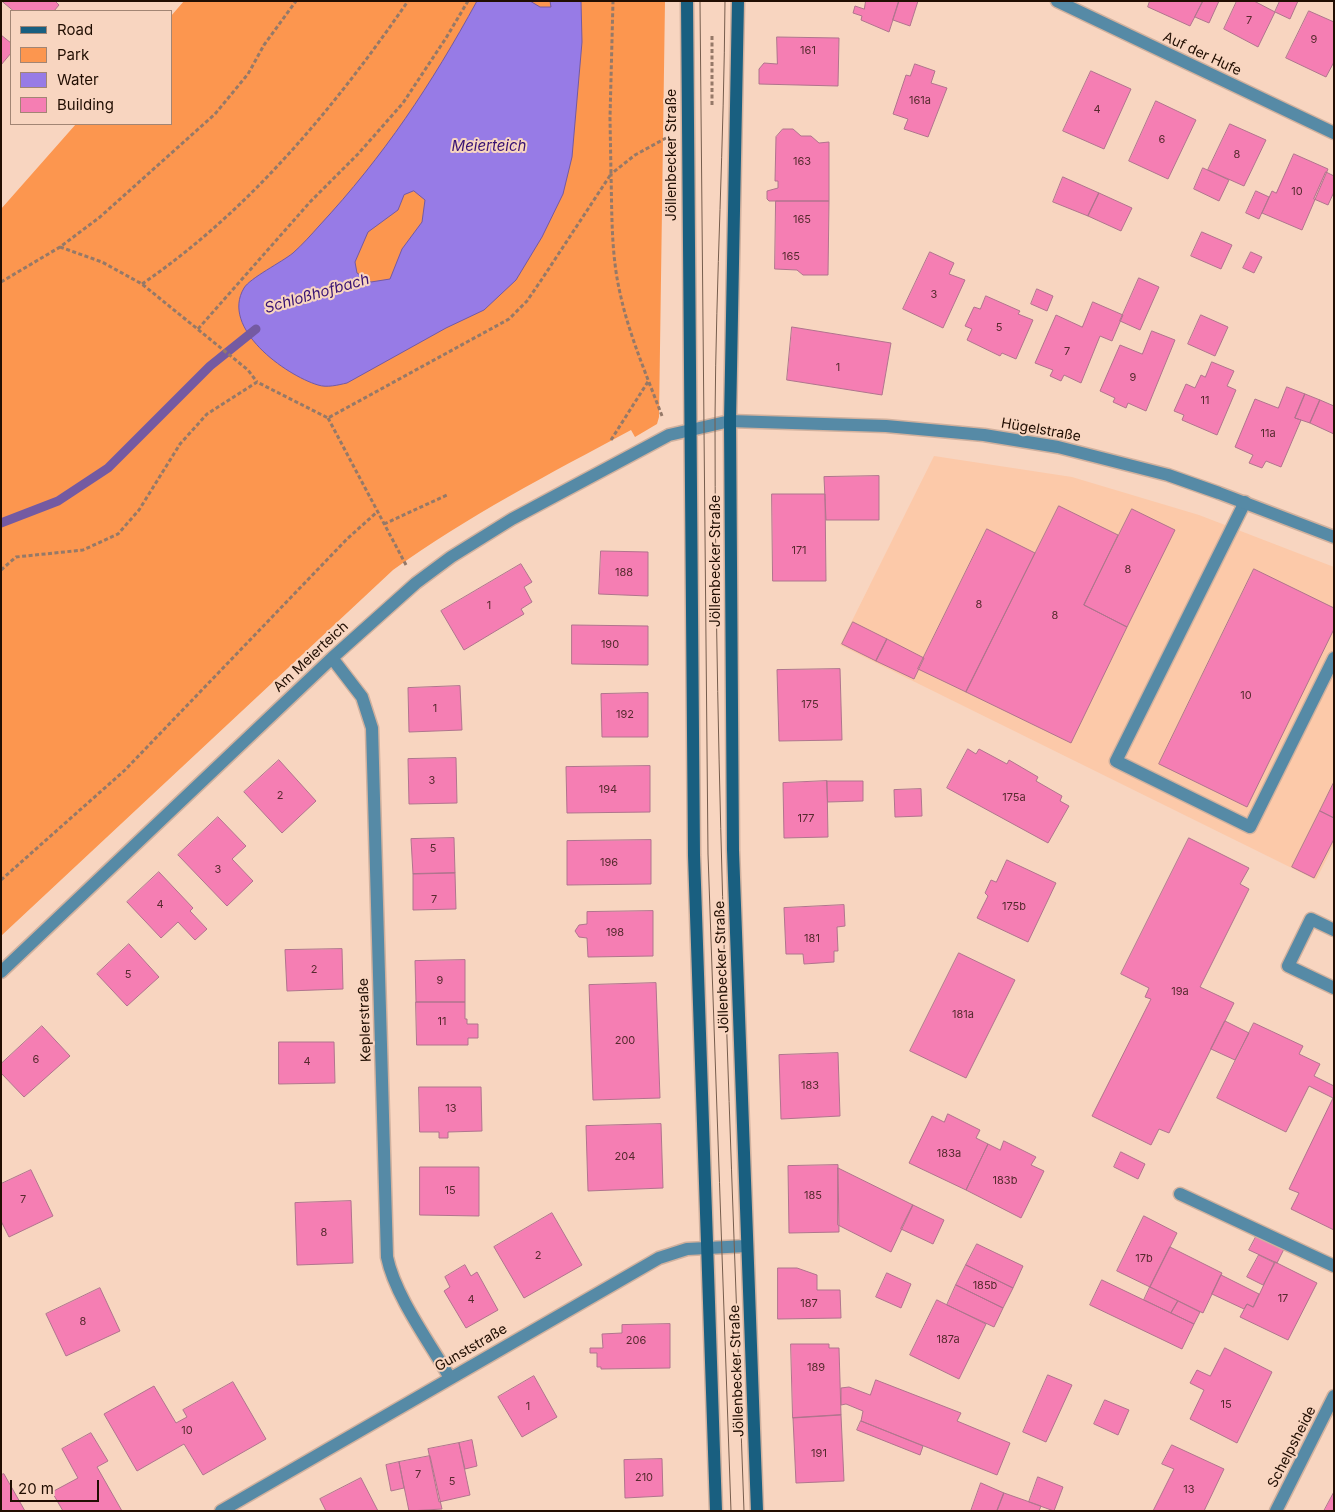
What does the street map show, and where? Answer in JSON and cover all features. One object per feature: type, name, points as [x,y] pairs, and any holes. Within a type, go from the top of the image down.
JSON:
[{"type":"main road","name":"Jöllenbecker Straße","points":[[687,1],[689,430],[694,855],[716,1511]]},
{"type":"main road","name":"Jöllenbecker Straße","points":[[738,1],[730,421],[733,850],[757,1511]]},
{"type":"street","name":"Auf der Hufe","points":[[1057,1],[1334,133]]},
{"type":"street","points":[[689,430],[730,421]]},
{"type":"street","name":"Hügelstraße","points":[[730,421],[886,426],[984,435],[1058,447],[1111,459],[1176,478],[1334,537]]},
{"type":"street","name":"Am Meierteich","points":[[1,972],[332,658],[416,583],[451,557],[512,519],[669,435],[689,430]]},
{"type":"street","points":[[1244,502],[1116,761],[1250,827],[1334,658]]},
{"type":"street","name":"Keplerstraße","points":[[332,658],[362,697],[372,728],[387,1257],[390,1274],[450,1378]]},
{"type":"street","points":[[1334,930],[1311,919],[1288,966],[1334,988]]},
{"type":"street","points":[[1180,1194],[1334,1266]]},
{"type":"street","name":"Gunststraße","points":[[221,1511],[659,1258],[687,1249],[747,1246]]},
{"type":"street","name":"Schelpsheide","points":[[1276,1511],[1334,1396]]},
{"type":"path","points":[[1,282],[60,247],[100,217],[215,114],[248,74],[264,45],[296,1]]},
{"type":"path","points":[[142,284],[163,270],[249,196],[326,111],[408,1]]},
{"type":"path","points":[[198,329],[310,202],[358,154],[403,102],[446,38],[468,1]]},
{"type":"path","points":[[613,1],[611,174],[614,258],[620,292],[630,328],[669,435]]},
{"type":"path","points":[[712,36],[712,109]]},
{"type":"path","points":[[328,418],[509,319],[518,311],[542,280],[611,174],[635,155],[655,146],[687,117]]},
{"type":"path","points":[[60,247],[102,262],[142,284],[248,370],[257,382],[328,418],[416,583]]},
{"type":"path","points":[[607,446],[649,380]]},
{"type":"path","points":[[1,570],[16,557],[83,550],[118,534],[139,510],[185,438],[207,414],[257,382]]},
{"type":"path","points":[[383,524],[447,495]]},
{"type":"path","points":[[1,880],[126,770],[347,539],[377,512]]},
{"type":"shaded area","points":[[934,456],[1072,477],[1199,515],[1334,567],[1334,844],[1316,880],[840,645]]},
{"type":"green space","points":[[184,1],[665,1],[659,417],[657,424],[635,437],[631,430],[509,496],[421,550],[393,570],[1,936],[1,209],[75,125],[172,125],[172,15]]},
{"type":"water","name":"Meierteich","points":[[477,1],[530,1],[540,7],[551,7],[550,1],[581,1],[582,42],[572,157],[563,194],[542,237],[516,280],[484,310],[446,328],[347,383],[325,386],[304,380],[274,360],[248,334],[241,319],[239,303],[244,288],[247,284],[293,253],[343,200],[405,119],[460,32]],"holes":[[[414,191],[425,200],[422,222],[402,249],[390,279],[371,282],[357,273],[355,262],[368,232],[398,210],[404,195]]]},
{"type":"building","points":[[2,1],[55,1],[59,5],[55,10],[13,10]]},
{"type":"building","points":[[866,1],[899,1],[889,32],[861,20],[862,16],[853,13],[855,6],[864,9]]},
{"type":"building","points":[[899,1],[918,1],[910,26],[893,20]]},
{"type":"building","points":[[1150,1],[1203,1],[1190,26],[1148,7]]},
{"type":"building","points":[[1203,1],[1219,1],[1209,23],[1195,17]]},
{"type":"building","points":[[1237,1],[1254,1],[1275,12],[1258,47],[1224,29]]},
{"type":"building","points":[[1280,1],[1298,1],[1290,19],[1275,12]]},
{"type":"building","points":[[1309,11],[1334,22],[1334,62],[1326,77],[1286,58]]},
{"type":"building","points":[[1,35],[10,42],[10,54],[1,65]]},
{"type":"building","points":[[777,37],[839,38],[838,86],[759,84],[759,69],[764,63],[777,64]]},
{"type":"building","points":[[915,64],[935,71],[931,83],[947,88],[928,137],[904,129],[908,119],[893,114],[906,75],[910,76]]},
{"type":"building","points":[[1091,71],[1131,89],[1104,149],[1063,131]]},
{"type":"building","points":[[1156,101],[1196,120],[1168,179],[1129,161]]},
{"type":"building","points":[[1230,124],[1266,140],[1244,186],[1208,170]]},
{"type":"building","points":[[783,129],[793,129],[801,136],[811,136],[819,143],[829,142],[829,201],[769,201],[767,199],[767,191],[778,188],[778,181],[775,181],[776,137]]},
{"type":"building","points":[[1294,154],[1328,169],[1302,230],[1262,213],[1272,191],[1276,193]]},
{"type":"building","points":[[1203,168],[1229,180],[1219,201],[1194,189]]},
{"type":"building","points":[[1326,172],[1334,176],[1334,192],[1328,205],[1314,199]]},
{"type":"building","points":[[1063,177],[1099,193],[1088,216],[1053,202]]},
{"type":"building","points":[[1256,191],[1269,197],[1259,219],[1246,213]]},
{"type":"building","points":[[1099,193],[1132,208],[1121,231],[1088,216]]},
{"type":"building","points":[[776,201],[829,201],[828,275],[803,275],[797,270],[775,269]]},
{"type":"building","points":[[1202,232],[1232,245],[1221,269],[1191,256]]},
{"type":"building","points":[[930,252],[954,263],[949,274],[965,280],[943,328],[903,309]]},
{"type":"building","points":[[1251,252],[1262,257],[1254,273],[1243,268]]},
{"type":"building","points":[[1139,278],[1159,287],[1140,330],[1120,321]]},
{"type":"building","points":[[1037,289],[1053,296],[1047,311],[1031,304]]},
{"type":"building","points":[[986,296],[1020,311],[1018,314],[1033,320],[1016,359],[1002,353],[1000,356],[967,340],[972,329],[965,326],[974,307],[980,309]]},
{"type":"building","points":[[1093,302],[1123,315],[1112,341],[1100,336],[1081,383],[1064,375],[1061,381],[1050,376],[1053,370],[1035,363],[1056,315],[1082,327]]},
{"type":"building","points":[[1201,315],[1228,327],[1215,356],[1188,344]]},
{"type":"building","points":[[792,327],[891,343],[882,395],[787,380]]},
{"type":"building","points":[[1152,331],[1175,340],[1146,411],[1128,403],[1126,408],[1113,402],[1115,398],[1100,391],[1120,345],[1142,354]]},
{"type":"building","points":[[1212,362],[1234,371],[1227,386],[1236,390],[1217,435],[1182,420],[1184,415],[1174,411],[1186,384],[1195,388],[1201,375],[1205,377]]},
{"type":"building","points":[[1287,387],[1305,394],[1295,418],[1301,420],[1281,467],[1266,461],[1262,468],[1249,463],[1253,455],[1235,447],[1255,399],[1278,408]]},
{"type":"building","points":[[1305,394],[1320,400],[1310,423],[1295,418]]},
{"type":"building","points":[[1320,400],[1334,406],[1334,434],[1310,423]]},
{"type":"building","points":[[879,476],[879,520],[826,520],[824,477]]},
{"type":"building","points":[[772,494],[825,494],[826,581],[773,581]]},
{"type":"building","points":[[1059,506],[1118,535],[1084,605],[1127,627],[1071,743],[966,692]]},
{"type":"building","points":[[1132,509],[1175,530],[1127,627],[1084,605]]},
{"type":"building","points":[[987,529],[1035,553],[966,692],[918,669]]},
{"type":"building","points":[[601,551],[648,552],[648,596],[599,594]]},
{"type":"building","points":[[521,564],[532,582],[524,587],[532,602],[521,609],[524,614],[464,650],[441,611]]},
{"type":"building","points":[[1254,569],[1334,608],[1334,629],[1247,807],[1159,764]]},
{"type":"building","points":[[853,622],[887,639],[876,661],[842,644]]},
{"type":"building","points":[[572,625],[648,626],[648,665],[572,664]]},
{"type":"building","points":[[887,639],[924,658],[914,679],[876,661]]},
{"type":"building","points":[[840,669],[842,740],[779,741],[777,670]]},
{"type":"building","points":[[460,686],[462,730],[409,732],[408,688]]},
{"type":"building","points":[[648,693],[648,737],[602,737],[601,694]]},
{"type":"building","points":[[968,749],[976,754],[979,749],[1007,764],[1009,760],[1038,777],[1036,781],[1062,796],[1060,801],[1069,806],[1048,843],[947,788]]},
{"type":"building","points":[[456,758],[457,803],[409,804],[408,759]]},
{"type":"building","points":[[279,760],[316,801],[282,833],[244,792]]},
{"type":"building","points":[[650,766],[650,812],[567,813],[566,767]]},
{"type":"building","points":[[827,781],[828,837],[784,838],[783,783]]},
{"type":"building","points":[[827,781],[863,781],[863,801],[828,802]]},
{"type":"building","points":[[1334,782],[1334,818],[1320,811]]},
{"type":"building","points":[[921,789],[922,816],[895,817],[894,790]]},
{"type":"building","points":[[1320,811],[1334,818],[1334,839],[1314,878],[1292,867]]},
{"type":"building","points":[[218,817],[246,846],[232,859],[253,881],[227,906],[178,855]]},
{"type":"building","points":[[454,838],[455,873],[413,874],[411,839]]},
{"type":"building","points":[[1189,838],[1249,868],[1240,884],[1249,889],[1200,987],[1234,1003],[1169,1133],[1159,1129],[1151,1145],[1092,1116],[1151,999],[1145,997],[1149,988],[1121,974]]},
{"type":"building","points":[[651,840],[651,884],[567,885],[567,841]]},
{"type":"building","points":[[1007,860],[1056,883],[1028,942],[977,918],[988,896],[985,893],[991,880],[996,882]]},
{"type":"building","points":[[159,872],[193,908],[190,911],[207,929],[195,940],[178,922],[161,938],[127,902]]},
{"type":"building","points":[[455,873],[456,909],[413,910],[413,874]]},
{"type":"building","points":[[844,905],[845,926],[837,927],[838,951],[834,951],[834,962],[804,964],[803,954],[786,954],[784,908]]},
{"type":"building","points":[[653,911],[653,956],[588,957],[587,938],[579,937],[575,931],[579,925],[587,924],[587,912]]},
{"type":"building","points":[[129,944],[159,977],[127,1006],[97,974]]},
{"type":"building","points":[[342,949],[343,989],[287,991],[285,950]]},
{"type":"building","points":[[959,953],[1015,980],[966,1078],[910,1051]]},
{"type":"building","points":[[465,960],[465,1002],[416,1002],[415,961]]},
{"type":"building","points":[[656,983],[660,1098],[593,1100],[589,985]]},
{"type":"building","points":[[416,1002],[465,1002],[465,1019],[467,1019],[467,1024],[478,1024],[478,1038],[468,1038],[468,1045],[417,1045]]},
{"type":"building","points":[[1225,1021],[1249,1033],[1235,1060],[1211,1049]]},
{"type":"building","points":[[1254,1023],[1303,1046],[1299,1054],[1320,1064],[1314,1076],[1334,1086],[1334,1230],[1291,1209],[1299,1193],[1289,1189],[1333,1098],[1309,1086],[1286,1132],[1217,1098]]},
{"type":"building","points":[[42,1026],[70,1056],[24,1097],[1,1073],[1,1064]]},
{"type":"building","points":[[279,1042],[334,1042],[335,1083],[279,1084]]},
{"type":"building","points":[[838,1053],[840,1116],[781,1119],[779,1055]]},
{"type":"building","points":[[419,1087],[481,1087],[482,1131],[448,1132],[448,1138],[439,1138],[439,1132],[420,1132]]},
{"type":"building","points":[[948,1114],[980,1130],[976,1138],[988,1144],[966,1190],[909,1163],[932,1116],[944,1122]]},
{"type":"building","points":[[661,1124],[663,1188],[588,1191],[586,1126]]},
{"type":"building","points":[[1004,1141],[1036,1157],[1031,1165],[1044,1171],[1021,1218],[966,1190],[988,1144],[1000,1150]]},
{"type":"building","points":[[1121,1152],[1145,1164],[1138,1179],[1114,1167]]},
{"type":"building","points":[[838,1165],[839,1232],[789,1233],[788,1166]]},
{"type":"building","points":[[420,1167],[479,1167],[479,1216],[420,1215]]},
{"type":"building","points":[[838,1168],[913,1205],[891,1252],[838,1225]]},
{"type":"building","points":[[31,1170],[53,1216],[9,1237],[1,1221],[1,1184]]},
{"type":"building","points":[[351,1201],[353,1263],[297,1265],[295,1203]]},
{"type":"building","points":[[913,1205],[944,1220],[933,1244],[901,1229]]},
{"type":"building","points":[[552,1213],[582,1265],[524,1298],[494,1247]]},
{"type":"building","points":[[1144,1216],[1177,1233],[1150,1287],[1117,1271]]},
{"type":"building","points":[[1257,1235],[1284,1249],[1277,1263],[1249,1250]]},
{"type":"building","points":[[977,1244],[1023,1266],[1013,1288],[966,1265]]},
{"type":"building","points":[[1170,1247],[1222,1273],[1203,1313],[1150,1287]]},
{"type":"building","points":[[1259,1255],[1275,1263],[1263,1285],[1247,1277]]},
{"type":"building","points":[[1275,1262],[1317,1283],[1288,1340],[1240,1317],[1247,1304],[1253,1307]]},
{"type":"building","points":[[465,1265],[471,1276],[477,1272],[498,1310],[466,1328],[444,1291],[450,1287],[445,1277]]},
{"type":"building","points":[[966,1265],[1013,1288],[1003,1308],[956,1285]]},
{"type":"building","points":[[778,1268],[797,1268],[817,1275],[817,1290],[840,1290],[841,1318],[778,1319]]},
{"type":"building","points":[[887,1273],[911,1284],[901,1308],[876,1297]]},
{"type":"building","points":[[1221,1275],[1259,1294],[1253,1307],[1247,1304],[1244,1309],[1212,1294]]},
{"type":"building","points":[[1102,1280],[1194,1324],[1182,1349],[1090,1305]]},
{"type":"building","points":[[956,1285],[1003,1308],[994,1327],[947,1305]]},
{"type":"building","points":[[1150,1287],[1178,1301],[1171,1313],[1144,1300]]},
{"type":"building","points":[[100,1288],[120,1331],[66,1356],[46,1314]]},
{"type":"building","points":[[937,1300],[986,1324],[959,1379],[910,1355]]},
{"type":"building","points":[[1178,1301],[1200,1312],[1194,1324],[1171,1313]]},
{"type":"building","points":[[670,1324],[670,1368],[601,1369],[601,1367],[597,1367],[597,1353],[590,1353],[590,1348],[603,1348],[602,1334],[622,1333],[622,1325]]},
{"type":"building","points":[[791,1344],[829,1344],[829,1348],[839,1348],[841,1415],[793,1418]]},
{"type":"building","points":[[1225,1348],[1272,1372],[1237,1443],[1190,1419],[1204,1390],[1190,1383],[1197,1370],[1210,1376]]},
{"type":"building","points":[[1048,1375],[1072,1385],[1046,1442],[1023,1432]]},
{"type":"building","points":[[534,1376],[557,1417],[522,1437],[498,1397]]},
{"type":"building","points":[[876,1380],[961,1413],[957,1421],[1010,1443],[997,1475],[861,1421],[863,1411],[846,1404],[841,1405],[841,1388],[849,1387],[870,1395]]},
{"type":"building","points":[[233,1382],[266,1439],[203,1475],[184,1444],[137,1471],[104,1414],[154,1386],[176,1423],[187,1417],[183,1410]]},
{"type":"building","points":[[1105,1400],[1129,1410],[1118,1435],[1094,1424]]},
{"type":"building","points":[[841,1415],[844,1481],[796,1483],[793,1418]]},
{"type":"building","points":[[861,1421],[923,1446],[920,1455],[857,1430]]},
{"type":"building","points":[[91,1433],[108,1461],[97,1467],[122,1511],[63,1511],[52,1492],[78,1478],[62,1449]]},
{"type":"building","points":[[472,1440],[477,1466],[465,1469],[459,1443]]},
{"type":"building","points":[[459,1443],[470,1495],[439,1502],[428,1449]]},
{"type":"building","points":[[1172,1445],[1224,1469],[1204,1511],[1153,1511],[1174,1469],[1162,1464]]},
{"type":"building","points":[[430,1456],[442,1509],[409,1511],[399,1462]]},
{"type":"building","points":[[662,1459],[663,1496],[625,1498],[624,1460]]},
{"type":"building","points":[[399,1462],[404,1488],[391,1491],[386,1465]]},
{"type":"building","points":[[4,1474],[25,1511],[1,1511],[1,1475]]},
{"type":"building","points":[[1038,1477],[1063,1487],[1054,1511],[1029,1502]]},
{"type":"building","points":[[361,1478],[378,1511],[326,1511],[320,1499]]},
{"type":"building","points":[[981,1483],[1004,1493],[997,1511],[971,1511]]},
{"type":"building","points":[[1334,1492],[1334,1511],[1324,1511]]},
{"type":"building","points":[[1004,1493],[1041,1506],[1039,1511],[997,1511]]},
{"type":"waterway","name":"Schloßhofbach","points":[[1,523],[58,501],[108,468],[210,366],[256,329]]},
{"type":"tram line","points":[[700,1],[708,854],[731,1511]]},
{"type":"tram line","points":[[725,1],[715,418],[716,555],[725,965],[744,1511]]}]
